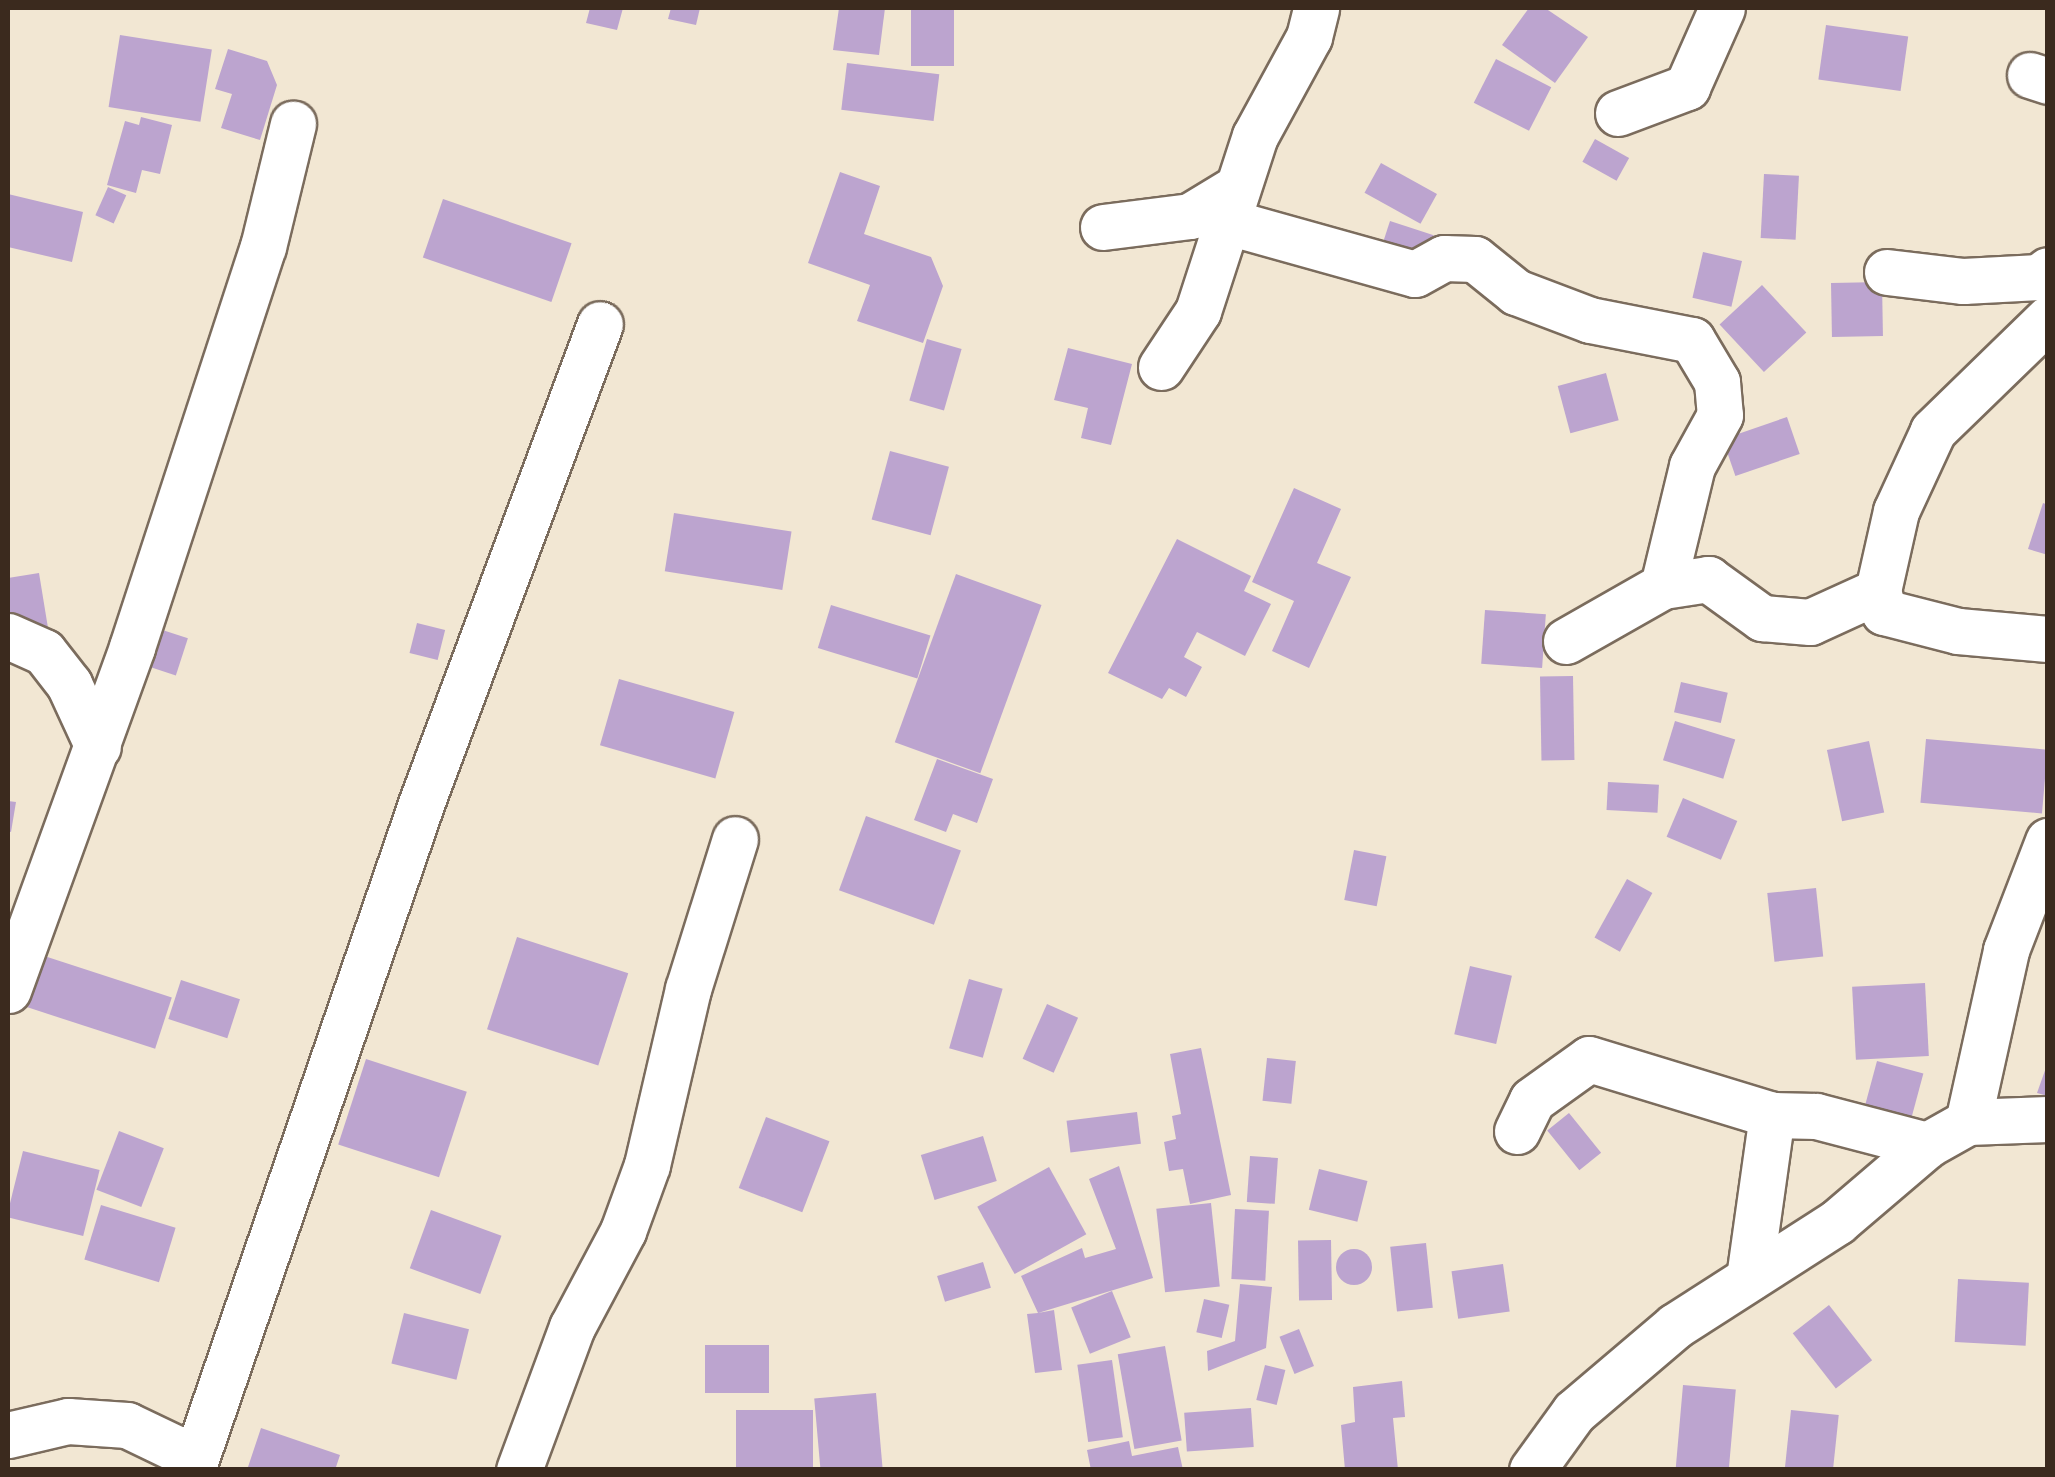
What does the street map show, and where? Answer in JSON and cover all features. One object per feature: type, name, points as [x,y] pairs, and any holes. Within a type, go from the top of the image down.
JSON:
[{"type":"street","points":[[1161,367],[1198,312],[1254,136],[1309,37],[1316,8]]},
{"type":"street","points":[[1618,113],[1687,86],[1722,8]]},
{"type":"street","points":[[8,990],[98,747],[263,247],[293,124]]},
{"type":"street","points":[[1103,227],[1190,216],[1230,205],[1415,274],[1444,258],[1475,259],[1516,292],[1590,320],[1692,340],[1717,382],[1720,416],[1692,466],[1663,586]]},
{"type":"street","points":[[1886,272],[1963,280],[2040,278],[2048,270]]},
{"type":"street","points":[[2048,319],[1933,431],[1896,511],[1878,591],[1884,612],[1958,631],[2048,638]]},
{"type":"street","points":[[8,1435],[68,1421],[127,1425],[194,1464],[421,804],[600,324]]},
{"type":"street","points":[[1566,641],[1663,586],[1708,579],[1762,618],[1810,622],[1878,591]]},
{"type":"street","points":[[8,636],[44,652],[69,684],[98,747]]},
{"type":"street","points":[[519,1470],[572,1328],[623,1231],[648,1165],[688,989],[736,839]]},
{"type":"street","points":[[1968,1122],[2006,950],[2048,841]]},
{"type":"street","points":[[1517,1131],[1532,1100],[1589,1059],[1772,1116],[1816,1116],[1927,1144]]},
{"type":"street","points":[[1749,1278],[1772,1116]]},
{"type":"street","points":[[1532,1470],[1574,1412],[1675,1326],[1837,1222],[1927,1144],[1968,1122],[2048,1119]]},
{"type":"building","points":[[590,8],[623,8],[617,30],[586,23]]},
{"type":"building","points":[[671,8],[700,8],[696,25],[668,19]]},
{"type":"building","points":[[839,8],[885,8],[879,55],[833,50]]},
{"type":"building","points":[[911,8],[954,8],[954,66],[911,66]]},
{"type":"building","points":[[1529,8],[1545,8],[1588,37],[1555,83],[1502,45]]},
{"type":"building","points":[[1826,25],[1908,37],[1901,91],[1818,79]]},
{"type":"building","points":[[120,35],[212,50],[200,122],[109,107]]},
{"type":"building","points":[[228,49],[267,61],[277,85],[260,140],[221,128],[232,94],[215,89]]},
{"type":"building","points":[[1496,59],[1551,87],[1529,131],[1474,103]]},
{"type":"building","points":[[847,63],[939,74],[934,121],[841,110]]},
{"type":"building","points":[[141,117],[172,125],[160,174],[142,170],[136,193],[107,185],[125,121],[139,125]]},
{"type":"building","points":[[1595,139],[1629,158],[1617,181],[1582,162]]},
{"type":"building","points":[[1381,163],[1437,194],[1420,224],[1365,193]]},
{"type":"building","points":[[840,172],[880,186],[864,234],[931,257],[943,286],[923,343],[857,321],[870,285],[808,263]]},
{"type":"building","points":[[1764,174],[1799,176],[1796,240],[1761,238]]},
{"type":"building","points":[[108,187],[126,195],[114,223],[95,215]]},
{"type":"building","points":[[8,194],[83,212],[72,262],[8,247]]},
{"type":"building","points":[[443,199],[572,243],[551,302],[423,258]]},
{"type":"building","points":[[1390,221],[1434,235],[1425,263],[1381,249]]},
{"type":"building","points":[[1703,252],[1742,261],[1731,307],[1692,298]]},
{"type":"building","points":[[1882,282],[1883,336],[1832,337],[1831,283]]},
{"type":"building","points":[[1762,285],[1806,333],[1764,372],[1720,325]]},
{"type":"building","points":[[927,339],[962,349],[944,410],[909,401]]},
{"type":"building","points":[[1068,348],[1132,364],[1111,445],[1081,438],[1088,408],[1054,400]]},
{"type":"building","points":[[1606,373],[1619,420],[1570,433],[1558,386]]},
{"type":"building","points":[[1787,417],[1800,454],[1735,476],[1723,439]]},
{"type":"building","points":[[890,451],[949,467],[931,535],[872,520]]},
{"type":"building","points":[[1294,488],[1341,509],[1317,563],[1351,577],[1309,668],[1272,651],[1294,601],[1252,582]]},
{"type":"building","points":[[2043,503],[2048,505],[2048,555],[2028,549]]},
{"type":"building","points":[[674,513],[792,532],[782,590],[665,571]]},
{"type":"building","points":[[1177,539],[1251,576],[1244,591],[1271,604],[1245,656],[1197,632],[1184,657],[1202,667],[1186,697],[1169,688],[1162,699],[1108,673]]},
{"type":"building","points":[[39,573],[48,628],[8,635],[8,578]]},
{"type":"building","points":[[956,574],[1042,605],[980,773],[895,742]]},
{"type":"building","points":[[831,605],[930,635],[917,678],[818,648]]},
{"type":"building","points":[[1485,610],[1546,614],[1542,668],[1481,664]]},
{"type":"building","points":[[417,623],[445,630],[438,660],[410,653]]},
{"type":"building","points":[[147,625],[188,638],[176,675],[135,662]]},
{"type":"building","points":[[1573,676],[1574,760],[1541,761],[1540,677]]},
{"type":"building","points":[[619,679],[734,712],[715,778],[600,745]]},
{"type":"building","points":[[1681,682],[1728,693],[1721,723],[1674,712]]},
{"type":"building","points":[[1675,721],[1735,739],[1723,779],[1663,760]]},
{"type":"building","points":[[1926,739],[2048,750],[2042,813],[1920,803]]},
{"type":"building","points":[[1869,741],[1884,812],[1842,821],[1827,750]]},
{"type":"building","points":[[937,759],[993,779],[977,823],[953,814],[946,832],[914,820]]},
{"type":"building","points":[[1608,782],[1659,785],[1657,813],[1607,810]]},
{"type":"building","points":[[1683,798],[1737,821],[1721,860],[1667,837]]},
{"type":"building","points":[[8,801],[16,802],[11,832],[8,831]]},
{"type":"building","points":[[866,816],[961,851],[934,925],[839,890]]},
{"type":"building","points":[[1354,850],[1386,856],[1377,906],[1344,900]]},
{"type":"building","points":[[1627,879],[1652,893],[1620,952],[1595,938]]},
{"type":"building","points":[[1816,888],[1823,957],[1774,962],[1767,893]]},
{"type":"building","points":[[517,937],[628,973],[598,1065],[487,1029]]},
{"type":"building","points":[[32,952],[172,997],[155,1049],[15,1003]]},
{"type":"building","points":[[1470,966],[1512,976],[1496,1044],[1454,1034]]},
{"type":"building","points":[[969,979],[1003,989],[983,1058],[949,1048]]},
{"type":"building","points":[[181,980],[240,999],[227,1038],[168,1019]]},
{"type":"building","points":[[1925,983],[1929,1056],[1856,1060],[1852,987]]},
{"type":"building","points":[[1047,1004],[1078,1018],[1054,1073],[1023,1059]]},
{"type":"building","points":[[1201,1048],[1231,1195],[1190,1204],[1183,1169],[1169,1171],[1164,1142],[1176,1139],[1172,1116],[1181,1114],[1170,1054]]},
{"type":"building","points":[[1267,1058],[1296,1061],[1291,1104],[1263,1101]]},
{"type":"building","points":[[366,1059],[467,1092],[439,1177],[338,1145]]},
{"type":"building","points":[[1877,1061],[1923,1073],[1911,1120],[1865,1107]]},
{"type":"building","points":[[2048,1062],[2048,1096],[2037,1093]]},
{"type":"building","points":[[1137,1112],[1141,1144],[1070,1152],[1067,1121]]},
{"type":"building","points":[[1569,1113],[1601,1153],[1579,1170],[1547,1131]]},
{"type":"building","points":[[766,1117],[829,1141],[802,1212],[739,1188]]},
{"type":"building","points":[[119,1131],[164,1148],[141,1207],[96,1190]]},
{"type":"building","points":[[983,1136],[997,1181],[935,1200],[921,1155]]},
{"type":"building","points":[[23,1151],[100,1170],[83,1236],[8,1217]]},
{"type":"building","points":[[1250,1156],[1278,1158],[1275,1204],[1247,1202]]},
{"type":"building","points":[[1119,1166],[1153,1278],[1038,1313],[1021,1276],[1082,1248],[1085,1258],[1116,1249],[1089,1179]]},
{"type":"building","points":[[1049,1167],[1086,1234],[1015,1274],[977,1207]]},
{"type":"building","points":[[1319,1169],[1368,1181],[1357,1222],[1309,1210]]},
{"type":"building","points":[[1211,1203],[1220,1287],[1165,1292],[1156,1209]]},
{"type":"building","points":[[101,1205],[176,1228],[159,1282],[84,1260]]},
{"type":"building","points":[[1235,1209],[1269,1211],[1265,1281],[1231,1279]]},
{"type":"building","points":[[431,1210],[501,1236],[480,1294],[410,1268]]},
{"type":"building","points":[[1331,1240],[1332,1300],[1299,1301],[1298,1241]]},
{"type":"building","points":[[1426,1243],[1433,1308],[1397,1311],[1390,1247]]},
{"type":"building","points":[[1354,1249],[1367,1254],[1372,1267],[1367,1280],[1354,1285],[1341,1280],[1336,1267],[1341,1254]]},
{"type":"building","points":[[983,1262],[991,1288],[945,1302],[937,1276]]},
{"type":"building","points":[[1503,1264],[1510,1312],[1458,1319],[1452,1271]]},
{"type":"building","points":[[1958,1279],[2029,1283],[2026,1346],[1955,1342]]},
{"type":"building","points":[[1240,1284],[1272,1287],[1266,1348],[1208,1371],[1207,1351],[1235,1341]]},
{"type":"building","points":[[1112,1291],[1131,1337],[1090,1354],[1071,1307]]},
{"type":"building","points":[[1204,1299],[1229,1305],[1222,1338],[1196,1332]]},
{"type":"building","points":[[1829,1305],[1872,1360],[1836,1388],[1793,1333]]},
{"type":"building","points":[[1054,1310],[1062,1370],[1035,1373],[1027,1314]]},
{"type":"building","points":[[404,1313],[469,1329],[456,1380],[391,1363]]},
{"type":"building","points":[[1299,1329],[1314,1366],[1295,1374],[1280,1337]]},
{"type":"building","points":[[705,1345],[769,1345],[769,1393],[705,1393]]},
{"type":"building","points":[[1165,1346],[1182,1441],[1134,1449],[1118,1354]]},
{"type":"building","points":[[1112,1360],[1123,1437],[1088,1442],[1077,1365]]},
{"type":"building","points":[[1265,1365],[1285,1370],[1277,1405],[1256,1400]]},
{"type":"building","points":[[1402,1381],[1405,1417],[1393,1418],[1398,1470],[1345,1470],[1341,1425],[1355,1422],[1353,1387]]},
{"type":"building","points":[[1683,1385],[1736,1390],[1729,1470],[1676,1470]]},
{"type":"building","points":[[876,1393],[883,1469],[820,1470],[814,1398]]},
{"type":"building","points":[[1251,1408],[1254,1447],[1187,1452],[1184,1413]]},
{"type":"building","points":[[736,1410],[813,1410],[813,1470],[736,1470]]},
{"type":"building","points":[[1791,1410],[1839,1415],[1833,1470],[1785,1470]]},
{"type":"building","points":[[261,1428],[340,1455],[335,1470],[247,1470]]},
{"type":"building","points":[[1129,1441],[1132,1456],[1178,1447],[1183,1470],[1091,1470],[1087,1450]]}]
